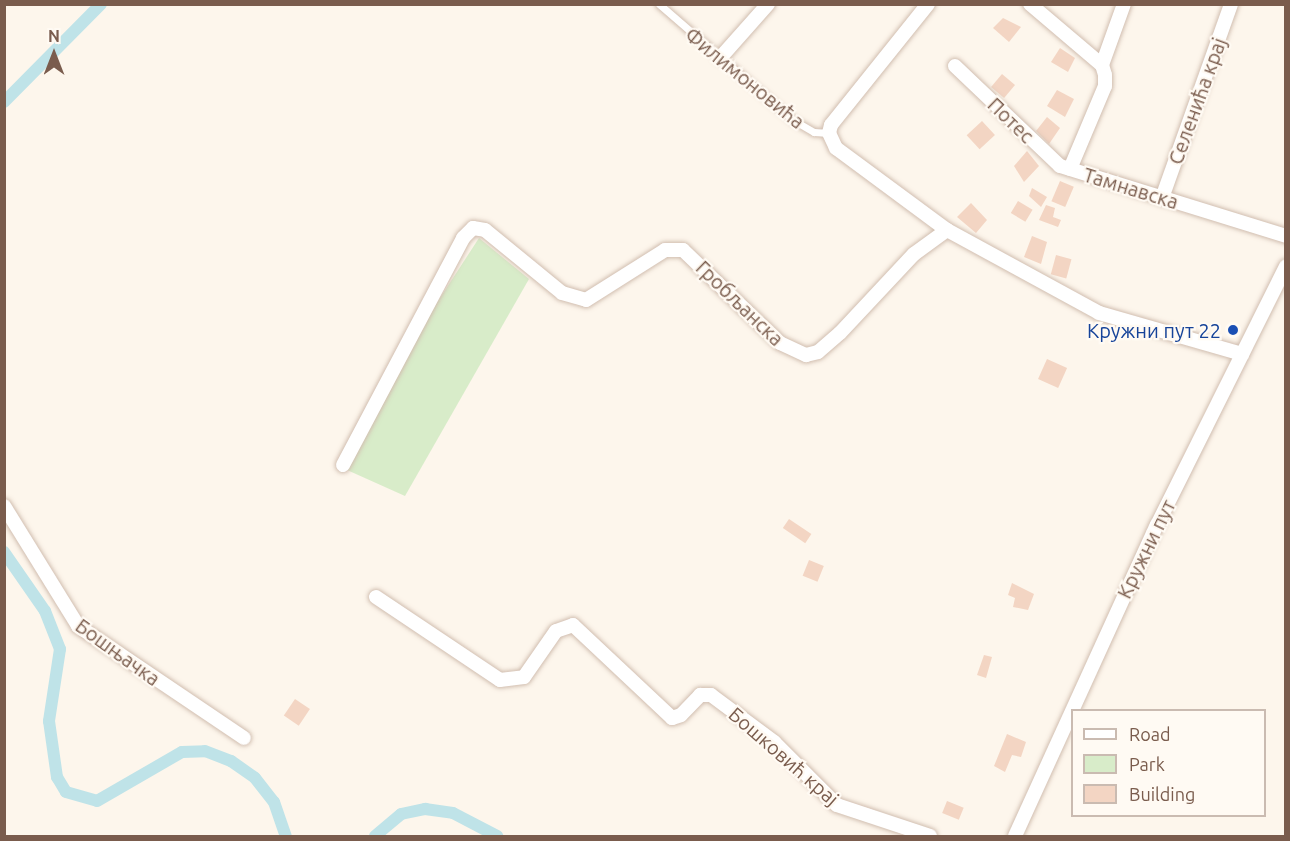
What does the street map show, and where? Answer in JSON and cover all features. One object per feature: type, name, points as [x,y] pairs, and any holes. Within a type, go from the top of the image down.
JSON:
[{"type":"street","points":[[721,57],[768,4]]},
{"type":"street","points":[[829,133],[928,4]]},
{"type":"street","points":[[1030,4],[1102,65]]},
{"type":"street","name":"Тамнавска","points":[[1124,4],[1102,65],[1105,86],[1070,169],[1286,236]]},
{"type":"street","name":"Селенића крај","points":[[1162,198],[1231,4]]},
{"type":"street","name":"Потес","points":[[955,66],[1051,159],[1070,169]]},
{"type":"street","name":"Филимоновића","points":[[829,133],[836,148],[947,230]]},
{"type":"street","name":"Гробљанска","points":[[343,465],[473,228],[484,230],[562,293],[586,300],[664,250],[682,250],[780,343],[806,355],[818,352],[840,333],[914,254],[947,230]]},
{"type":"street","points":[[947,230],[1099,313],[1242,354]]},
{"type":"street","name":"Кружни пут","points":[[1015,837],[1078,690],[1286,266]]},
{"type":"street","name":"Бошњачка","points":[[4,506],[78,626],[244,738]]},
{"type":"street","name":"Бошковић крај","points":[[376,597],[501,680],[524,677],[556,631],[573,625],[672,718],[681,716],[700,695],[711,695],[774,742],[831,802],[930,837]]},
{"type":"lane","name":"Филимоновића","points":[[659,4],[793,120],[814,132],[829,133]]},
{"type":"green space","points":[[479,238],[529,279],[405,496],[347,470],[412,341]]},
{"type":"building","points":[[1003,18],[1021,27],[1009,42],[993,28]]},
{"type":"building","points":[[1060,48],[1075,58],[1068,72],[1051,62]]},
{"type":"building","points":[[1002,74],[1015,85],[1004,98],[991,87]]},
{"type":"building","points":[[1057,90],[1074,99],[1065,117],[1047,106]]},
{"type":"building","points":[[1047,117],[1060,128],[1049,144],[1036,131]]},
{"type":"building","points":[[982,121],[995,135],[980,149],[967,135]]},
{"type":"building","points":[[1027,151],[1039,166],[1024,182],[1014,166]]},
{"type":"building","points":[[1060,181],[1074,187],[1065,207],[1051,201]]},
{"type":"building","points":[[1032,188],[1047,197],[1041,207],[1029,196]]},
{"type":"building","points":[[1018,201],[1033,210],[1025,222],[1011,213]]},
{"type":"building","points":[[971,203],[987,220],[976,233],[957,217]]},
{"type":"building","points":[[1046,205],[1055,208],[1053,217],[1061,220],[1058,227],[1039,220]]},
{"type":"building","points":[[1032,236],[1047,242],[1041,264],[1024,257]]},
{"type":"building","points":[[1056,255],[1071,259],[1066,278],[1051,274]]},
{"type":"building","points":[[1047,359],[1067,368],[1058,388],[1038,379]]},
{"type":"building","points":[[789,519],[811,534],[805,543],[783,528]]},
{"type":"building","points":[[809,560],[824,566],[817,582],[803,576]]},
{"type":"building","points":[[1012,583],[1034,594],[1028,610],[1013,607],[1015,598],[1008,595]]},
{"type":"building","points":[[984,655],[992,657],[986,678],[977,675]]},
{"type":"building","points":[[295,699],[310,709],[299,726],[284,716]]},
{"type":"building","points":[[1007,734],[1026,742],[1021,757],[1012,755],[1005,772],[994,766]]},
{"type":"building","points":[[947,801],[964,808],[959,820],[942,813]]},
{"type":"waterway","points":[[4,102],[101,4]]},
{"type":"waterway","points":[[4,552],[45,611],[60,649],[49,721],[57,777],[66,792],[97,801],[182,752],[205,751],[231,761],[255,778],[274,802],[286,836]]},
{"type":"waterway","points":[[375,836],[401,814],[425,809],[453,813],[497,836]]},
{"type":"place","name":"Кружни пут 22","points":[[1233,330]]}]
